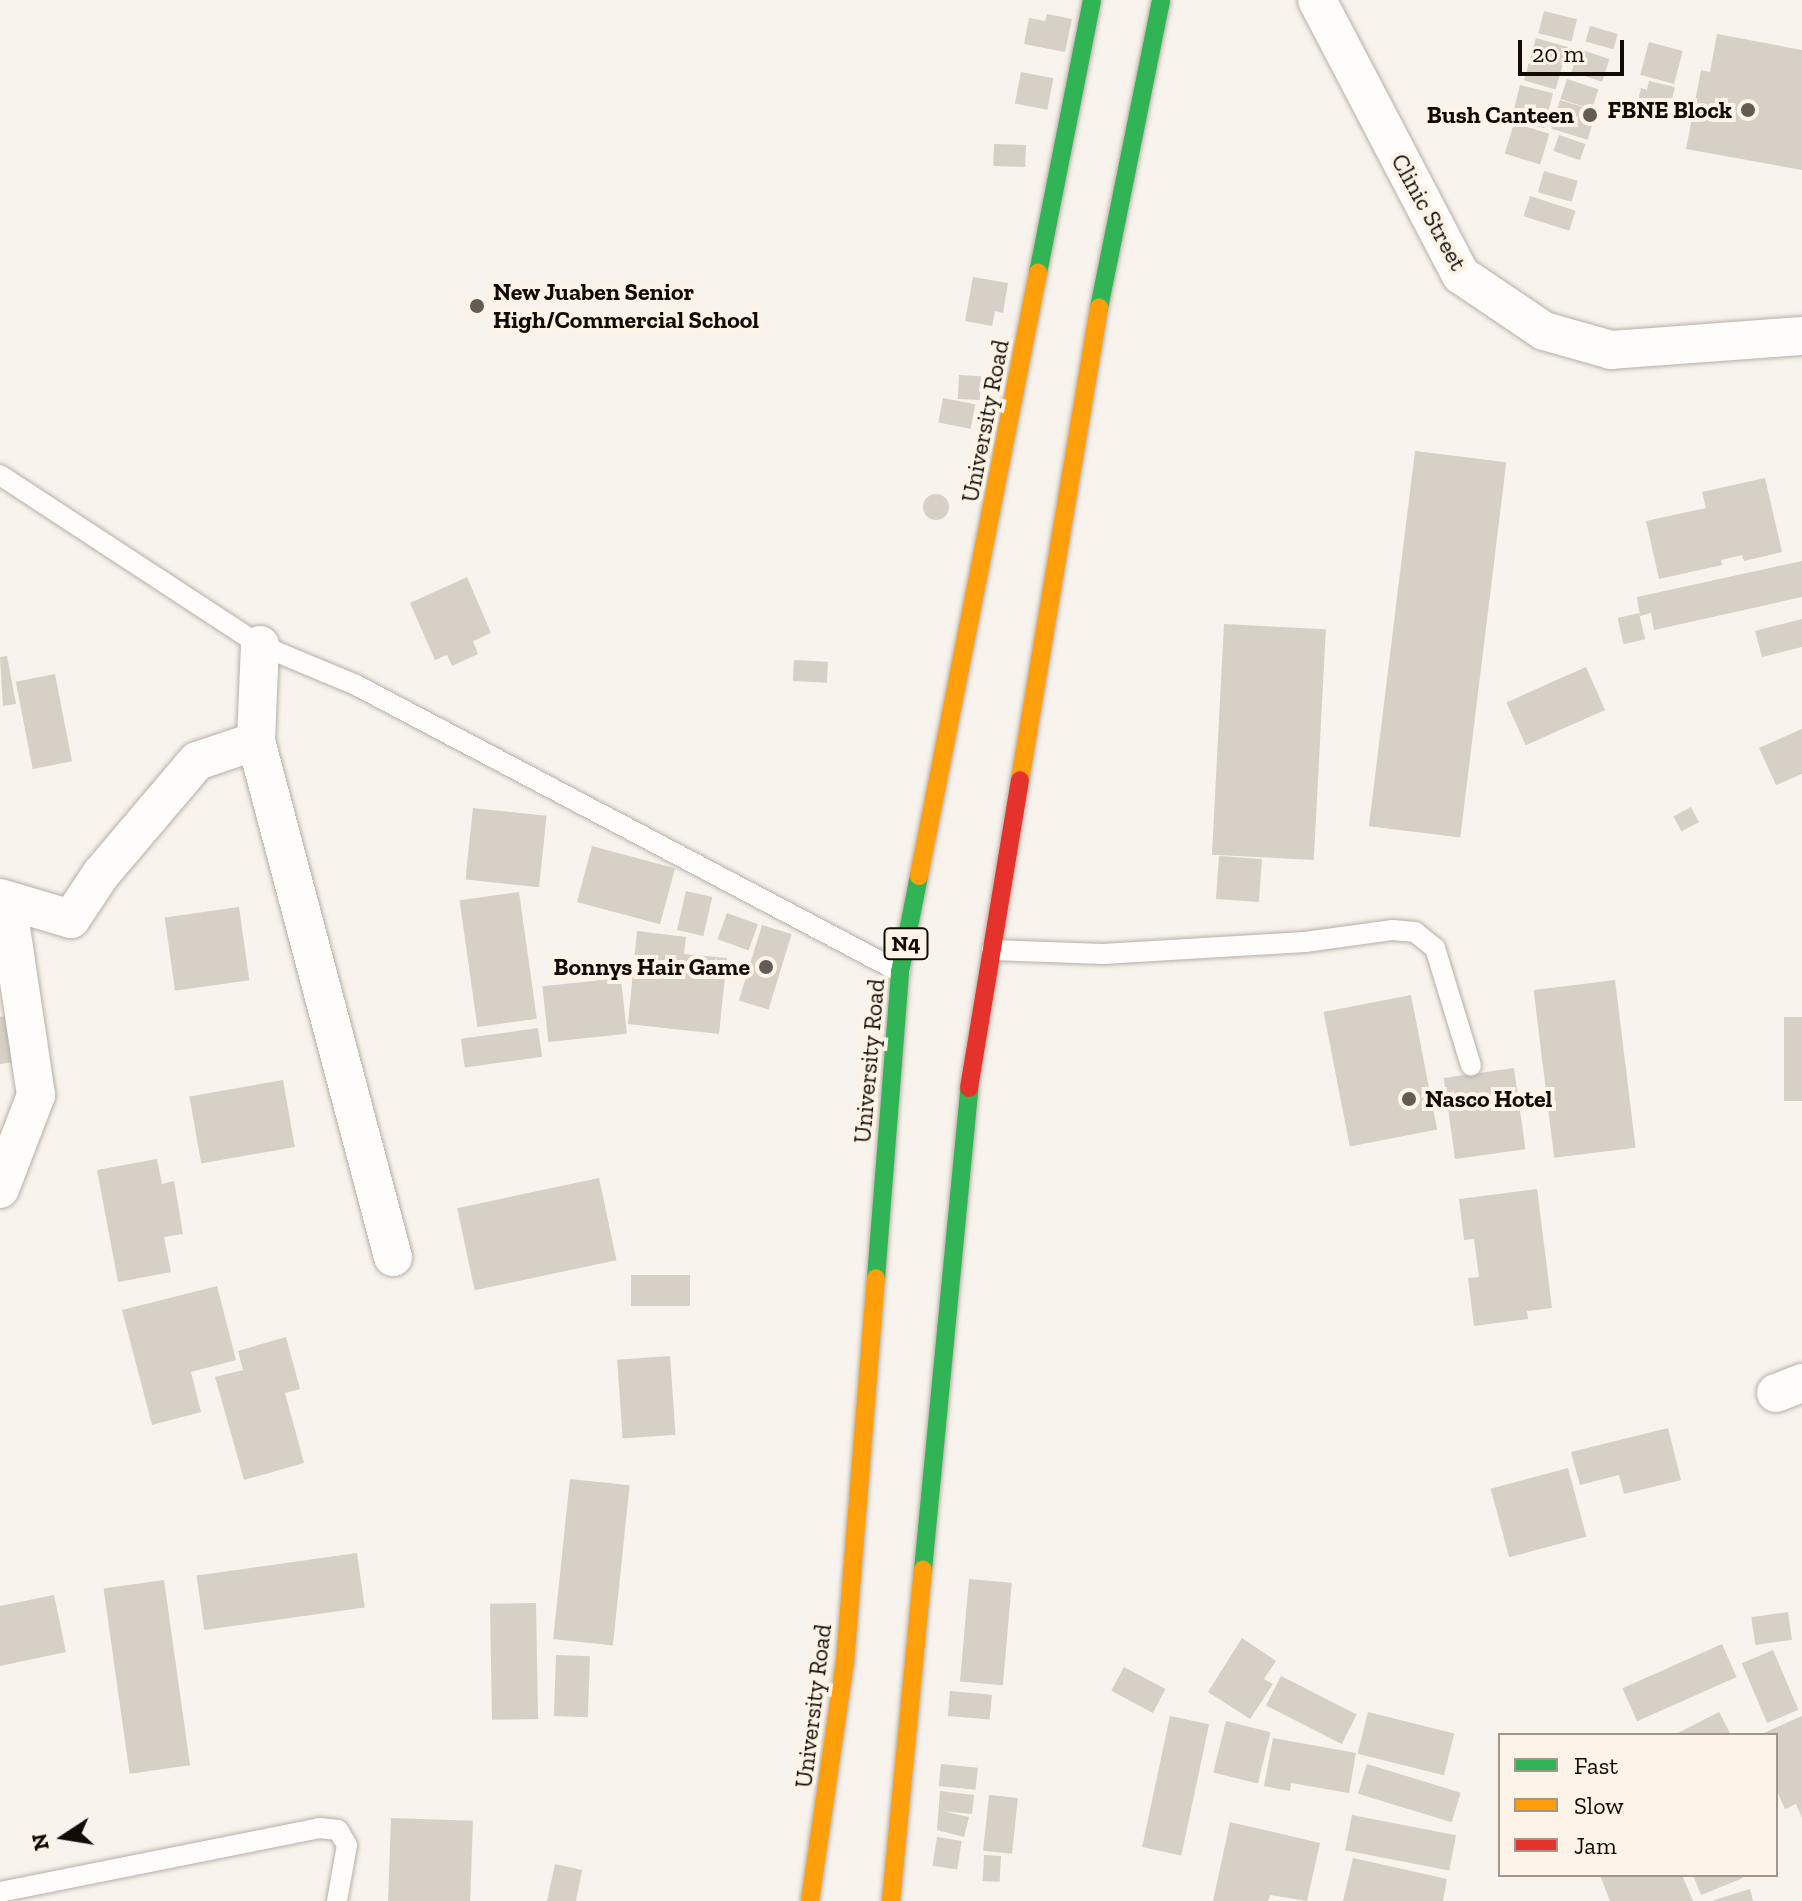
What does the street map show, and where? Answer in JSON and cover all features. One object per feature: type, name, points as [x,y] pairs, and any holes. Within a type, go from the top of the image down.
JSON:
[{"type":"highway","name":"University Road","points":[[810,1901],[845,1662],[900,972],[1092,0]]},
{"type":"highway","points":[[891,1901],[970,1081],[1104,280],[1161,0]]},
{"type":"street","name":"Clinic Street","points":[[1317,0],[1461,275],[1544,331],[1611,350],[1802,336]]},
{"type":"street","points":[[260,645],[256,741],[393,1257]]},
{"type":"street","points":[[0,1189],[36,1095],[3,899],[71,919],[101,874],[197,761],[256,741]]},
{"type":"lane","points":[[0,475],[260,645],[356,685],[900,972]]},
{"type":"lane","points":[[992,950],[1103,954],[1415,932],[1435,948],[1471,1066]]},
{"type":"lane","points":[[0,1892],[319,1828],[338,1830],[347,1845],[337,1901]]},
{"type":"building","points":[[1544,11],[1577,19],[1571,42],[1538,33]]},
{"type":"building","points":[[1047,14],[1072,19],[1065,52],[1024,44],[1029,18],[1045,21]]},
{"type":"building","points":[[1590,26],[1618,34],[1613,49],[1586,41]]},
{"type":"building","name":"FBNE Block","points":[[1717,34],[1802,50],[1802,170],[1686,149],[1701,70],[1710,72]]},
{"type":"building","points":[[1536,38],[1568,47],[1556,89],[1524,80]]},
{"type":"building","points":[[1649,42],[1683,51],[1674,84],[1640,75]]},
{"type":"building","points":[[1579,49],[1609,59],[1602,82],[1572,72]]},
{"type":"building","points":[[1021,72],[1053,78],[1047,110],[1015,103]]},
{"type":"building","points":[[1567,79],[1598,89],[1592,109],[1561,99]]},
{"type":"building","points":[[1649,81],[1675,87],[1666,122],[1635,114],[1641,88],[1647,90]]},
{"type":"building","points":[[1520,85],[1553,93],[1544,128],[1511,120]]},
{"type":"building","points":[[1560,100],[1596,111],[1588,140],[1551,129]]},
{"type":"building","points":[[1514,123],[1549,134],[1540,164],[1505,154]]},
{"type":"building","points":[[1559,135],[1585,144],[1580,160],[1553,151]]},
{"type":"building","points":[[994,144],[1026,145],[1025,167],[993,166]]},
{"type":"building","points":[[1544,171],[1578,181],[1572,202],[1538,192]]},
{"type":"building","points":[[1530,196],[1576,211],[1569,231],[1524,216]]},
{"type":"building","points":[[973,277],[1008,283],[1003,313],[995,311],[992,326],[965,321]]},
{"type":"building","points":[[959,375],[981,376],[980,400],[958,399]]},
{"type":"building","points":[[943,398],[975,404],[971,429],[938,423]]},
{"type":"building","points":[[1415,451],[1506,462],[1460,837],[1369,826]]},
{"type":"building","points":[[1765,478],[1782,552],[1744,561],[1742,555],[1721,560],[1722,565],[1659,579],[1646,521],[1706,508],[1702,492]]},
{"type":"building","points":[[936,494],[945,498],[949,507],[945,516],[936,520],[927,516],[923,507],[927,498]]},
{"type":"building","points":[[1802,561],[1802,597],[1654,630],[1651,613],[1640,616],[1637,597]]},
{"type":"building","points":[[467,577],[491,633],[473,641],[478,654],[452,666],[447,655],[435,660],[410,603]]},
{"type":"building","points":[[1639,613],[1645,639],[1624,644],[1618,618]]},
{"type":"building","points":[[1802,619],[1802,647],[1762,657],[1755,631]]},
{"type":"building","points":[[1224,624],[1326,629],[1314,860],[1212,855]]},
{"type":"building","points":[[7,656],[16,704],[3,706],[0,657]]},
{"type":"building","points":[[794,660],[828,662],[827,683],[793,681]]},
{"type":"building","points":[[1586,667],[1605,710],[1526,745],[1507,702]]},
{"type":"building","points":[[55,674],[72,761],[33,769],[16,682]]},
{"type":"building","points":[[1802,729],[1802,774],[1776,785],[1759,748]]},
{"type":"building","points":[[1691,807],[1699,822],[1681,831],[1673,816]]},
{"type":"building","points":[[473,808],[547,816],[539,887],[465,880]]},
{"type":"building","points":[[592,846],[675,868],[660,924],[577,902]]},
{"type":"building","points":[[1219,856],[1262,859],[1259,902],[1216,899]]},
{"type":"building","points":[[686,891],[712,897],[703,936],[677,930]]},
{"type":"building","points":[[519,892],[537,1019],[477,1027],[460,900]]},
{"type":"building","points":[[239,907],[249,980],[175,991],[165,917]]},
{"type":"building","points":[[727,913],[758,924],[748,951],[717,939]]},
{"type":"building","name":"Bonnys Hair Game","points":[[762,925],[792,934],[769,1010],[739,1001]]},
{"type":"building","points":[[637,931],[686,937],[684,954],[727,958],[719,1034],[628,1024]]},
{"type":"building","points":[[621,978],[627,1034],[548,1042],[542,986]]},
{"type":"building","points":[[1615,980],[1636,1148],[1554,1158],[1534,990]]},
{"type":"building","points":[[1411,995],[1437,1129],[1350,1146],[1324,1012]]},
{"type":"building","points":[[6,1016],[13,1062],[0,1064],[0,1017]]},
{"type":"building","points":[[1784,1017],[1802,1017],[1802,1101],[1784,1101]]},
{"type":"building","points":[[538,1028],[542,1057],[465,1068],[461,1039]]},
{"type":"building","points":[[1514,1068],[1525,1149],[1455,1159],[1444,1078]]},
{"type":"building","points":[[283,1080],[295,1147],[201,1163],[189,1096]]},
{"type":"building","points":[[157,1159],[162,1184],[174,1181],[183,1234],[164,1237],[171,1272],[118,1282],[97,1170]]},
{"type":"building","points":[[599,1178],[616,1260],[475,1290],[457,1208]]},
{"type":"building","points":[[1537,1189],[1552,1308],[1527,1311],[1528,1319],[1474,1326],[1468,1278],[1479,1277],[1474,1239],[1464,1240],[1459,1199]]},
{"type":"building","points":[[631,1275],[690,1275],[690,1306],[631,1306]]},
{"type":"building","points":[[217,1286],[236,1360],[191,1372],[201,1412],[152,1425],[122,1310]]},
{"type":"building","points":[[286,1337],[300,1389],[285,1393],[304,1463],[244,1480],[215,1377],[243,1370],[238,1351]]},
{"type":"building","points":[[670,1356],[676,1435],[623,1439],[617,1360]]},
{"type":"building","points":[[1668,1428],[1681,1480],[1624,1494],[1619,1475],[1580,1485],[1571,1452]]},
{"type":"building","points":[[1568,1468],[1586,1537],[1509,1557],[1491,1489]]},
{"type":"building","points":[[570,1479],[630,1485],[613,1645],[553,1639]]},
{"type":"building","points":[[357,1553],[365,1607],[204,1630],[197,1576]]},
{"type":"building","points":[[969,1579],[1012,1583],[1003,1685],[960,1682]]},
{"type":"building","points":[[164,1580],[190,1765],[130,1774],[104,1588]]},
{"type":"building","points":[[54,1595],[66,1652],[0,1666],[0,1606]]},
{"type":"building","points":[[536,1603],[538,1719],[492,1720],[490,1604]]},
{"type":"building","points":[[1788,1612],[1792,1640],[1755,1645],[1751,1617]]},
{"type":"building","points":[[1242,1638],[1276,1661],[1264,1679],[1273,1684],[1250,1719],[1208,1692]]},
{"type":"building","points":[[1722,1644],[1737,1677],[1637,1721],[1622,1688]]},
{"type":"building","points":[[1773,1650],[1798,1710],[1767,1723],[1742,1663]]},
{"type":"building","points":[[556,1655],[590,1656],[588,1717],[554,1716]]},
{"type":"building","points":[[1124,1667],[1165,1689],[1153,1713],[1111,1691]]},
{"type":"building","points":[[1281,1676],[1357,1715],[1342,1744],[1266,1705]]},
{"type":"building","points":[[950,1691],[992,1695],[990,1720],[948,1716]]},
{"type":"building","points":[[1368,1712],[1454,1734],[1444,1775],[1358,1754]]},
{"type":"building","points":[[1719,1712],[1730,1733],[1678,1733]]},
{"type":"building","points":[[1170,1716],[1209,1724],[1181,1855],[1142,1847]]},
{"type":"building","points":[[1802,1716],[1802,1818],[1796,1804],[1785,1809],[1778,1793],[1778,1733],[1764,1733]]},
{"type":"building","points":[[1226,1721],[1271,1732],[1258,1784],[1213,1772]]},
{"type":"building","points":[[1273,1738],[1356,1753],[1349,1793],[1291,1783],[1290,1791],[1264,1786]]},
{"type":"building","points":[[941,1764],[978,1768],[975,1790],[939,1786]]},
{"type":"building","points":[[1367,1764],[1461,1793],[1452,1822],[1358,1794]]},
{"type":"building","points":[[940,1791],[974,1795],[972,1814],[942,1811],[969,1817],[964,1837],[937,1830]]},
{"type":"building","points":[[989,1795],[1018,1798],[1012,1854],[983,1851]]},
{"type":"building","points":[[1352,1815],[1456,1835],[1449,1871],[1345,1850]]},
{"type":"building","points":[[391,1818],[473,1821],[470,1901],[388,1901]]},
{"type":"building","points":[[1230,1822],[1320,1843],[1307,1901],[1270,1895],[1268,1901],[1213,1901]]},
{"type":"building","points":[[937,1837],[962,1841],[957,1870],[932,1866]]},
{"type":"building","points":[[984,1855],[1001,1856],[1000,1882],[983,1881]]},
{"type":"building","points":[[1353,1858],[1447,1879],[1443,1901],[1343,1901]]},
{"type":"building","points":[[555,1864],[582,1870],[576,1901],[547,1901]]},
{"type":"building","points":[[1601,1877],[1683,1877],[1693,1901],[1610,1901]]},
{"type":"building","points":[[1694,1877],[1743,1877],[1743,1878],[1701,1895]]},
{"type":"building","points":[[1750,1889],[1753,1901],[1714,1901],[1714,1900]]},
{"type":"traffic: fast","points":[[1038,273],[1092,0]]},
{"type":"traffic: fast","points":[[1099,308],[1161,0]]},
{"type":"traffic: fast","points":[[876,1278],[900,972],[919,876]]},
{"type":"traffic: fast","points":[[923,1570],[969,1088]]},
{"type":"traffic: slow","points":[[919,876],[1038,273]]},
{"type":"traffic: slow","points":[[1020,780],[1099,308]]},
{"type":"traffic: slow","points":[[810,1901],[845,1662],[876,1278]]},
{"type":"traffic: slow","points":[[891,1901],[923,1570]]},
{"type":"traffic: jam","points":[[969,1088],[1020,780]]},
{"type":"place","name":"FBNE Block","points":[[1748,110]]},
{"type":"place","name":"Bush Canteen","points":[[1590,115]]},
{"type":"place","name":"New Juaben Senior High/Commercial School","points":[[477,306]]},
{"type":"place","name":"Bonnys Hair Game","points":[[766,967]]},
{"type":"place","name":"Nasco Hotel","points":[[1409,1099]]}]
